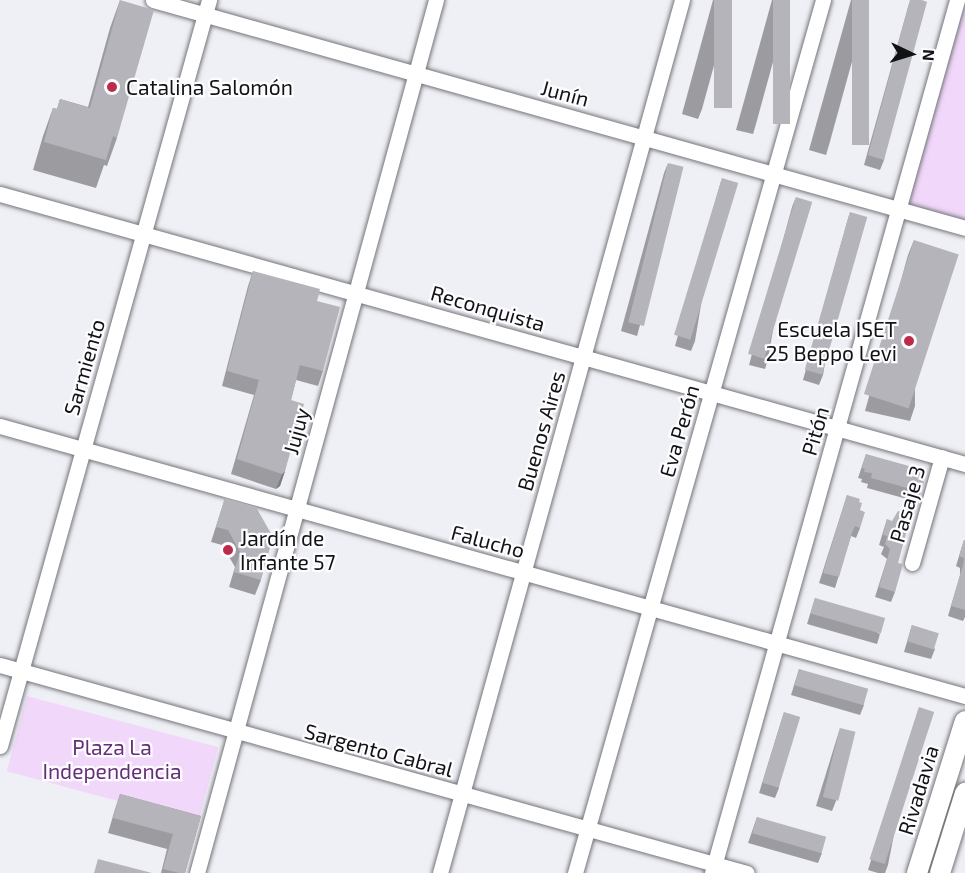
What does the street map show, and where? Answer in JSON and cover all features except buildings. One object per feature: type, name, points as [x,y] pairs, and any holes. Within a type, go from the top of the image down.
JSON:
[{"type":"street","name":"Junín","points":[[153,0],[207,7],[415,75],[645,136],[965,228]]},
{"type":"street","name":"Jujuy","points":[[197,873],[436,0]]},
{"type":"street","name":"Buenos Aires","points":[[440,873],[682,0]]},
{"type":"street","name":"Eva Perón","points":[[575,873],[823,0]]},
{"type":"street","name":"Pitón","points":[[713,868],[957,0]]},
{"type":"street","name":"Sarmiento","points":[[0,746],[207,7]]},
{"type":"street","name":"Reconquista","points":[[0,194],[965,464]]},
{"type":"street","name":"Falucho","points":[[0,426],[296,511],[965,696]]},
{"type":"street","name":"Pasaje 3","points":[[912,563],[942,457]]},
{"type":"street","name":"Sargento Cabral","points":[[0,665],[235,733],[588,829],[713,868],[747,873]]},
{"type":"street","name":"Rivadavia","points":[[917,873],[965,721]]},
{"type":"street","points":[[940,873],[965,793]]},
{"type":"green space","points":[[957,0],[965,0],[965,228],[899,209]]},
{"type":"green space","name":"Plaza La Independencia","points":[[27,696],[218,747],[198,823],[7,771]]},
{"type":"place","name":"Catalina Salomón","points":[[112,87]]},
{"type":"place","name":"Escuela ISET 25 Beppo Levi","points":[[909,341]]},
{"type":"place","name":"Jardín de Infante 57","points":[[228,550]]}]
